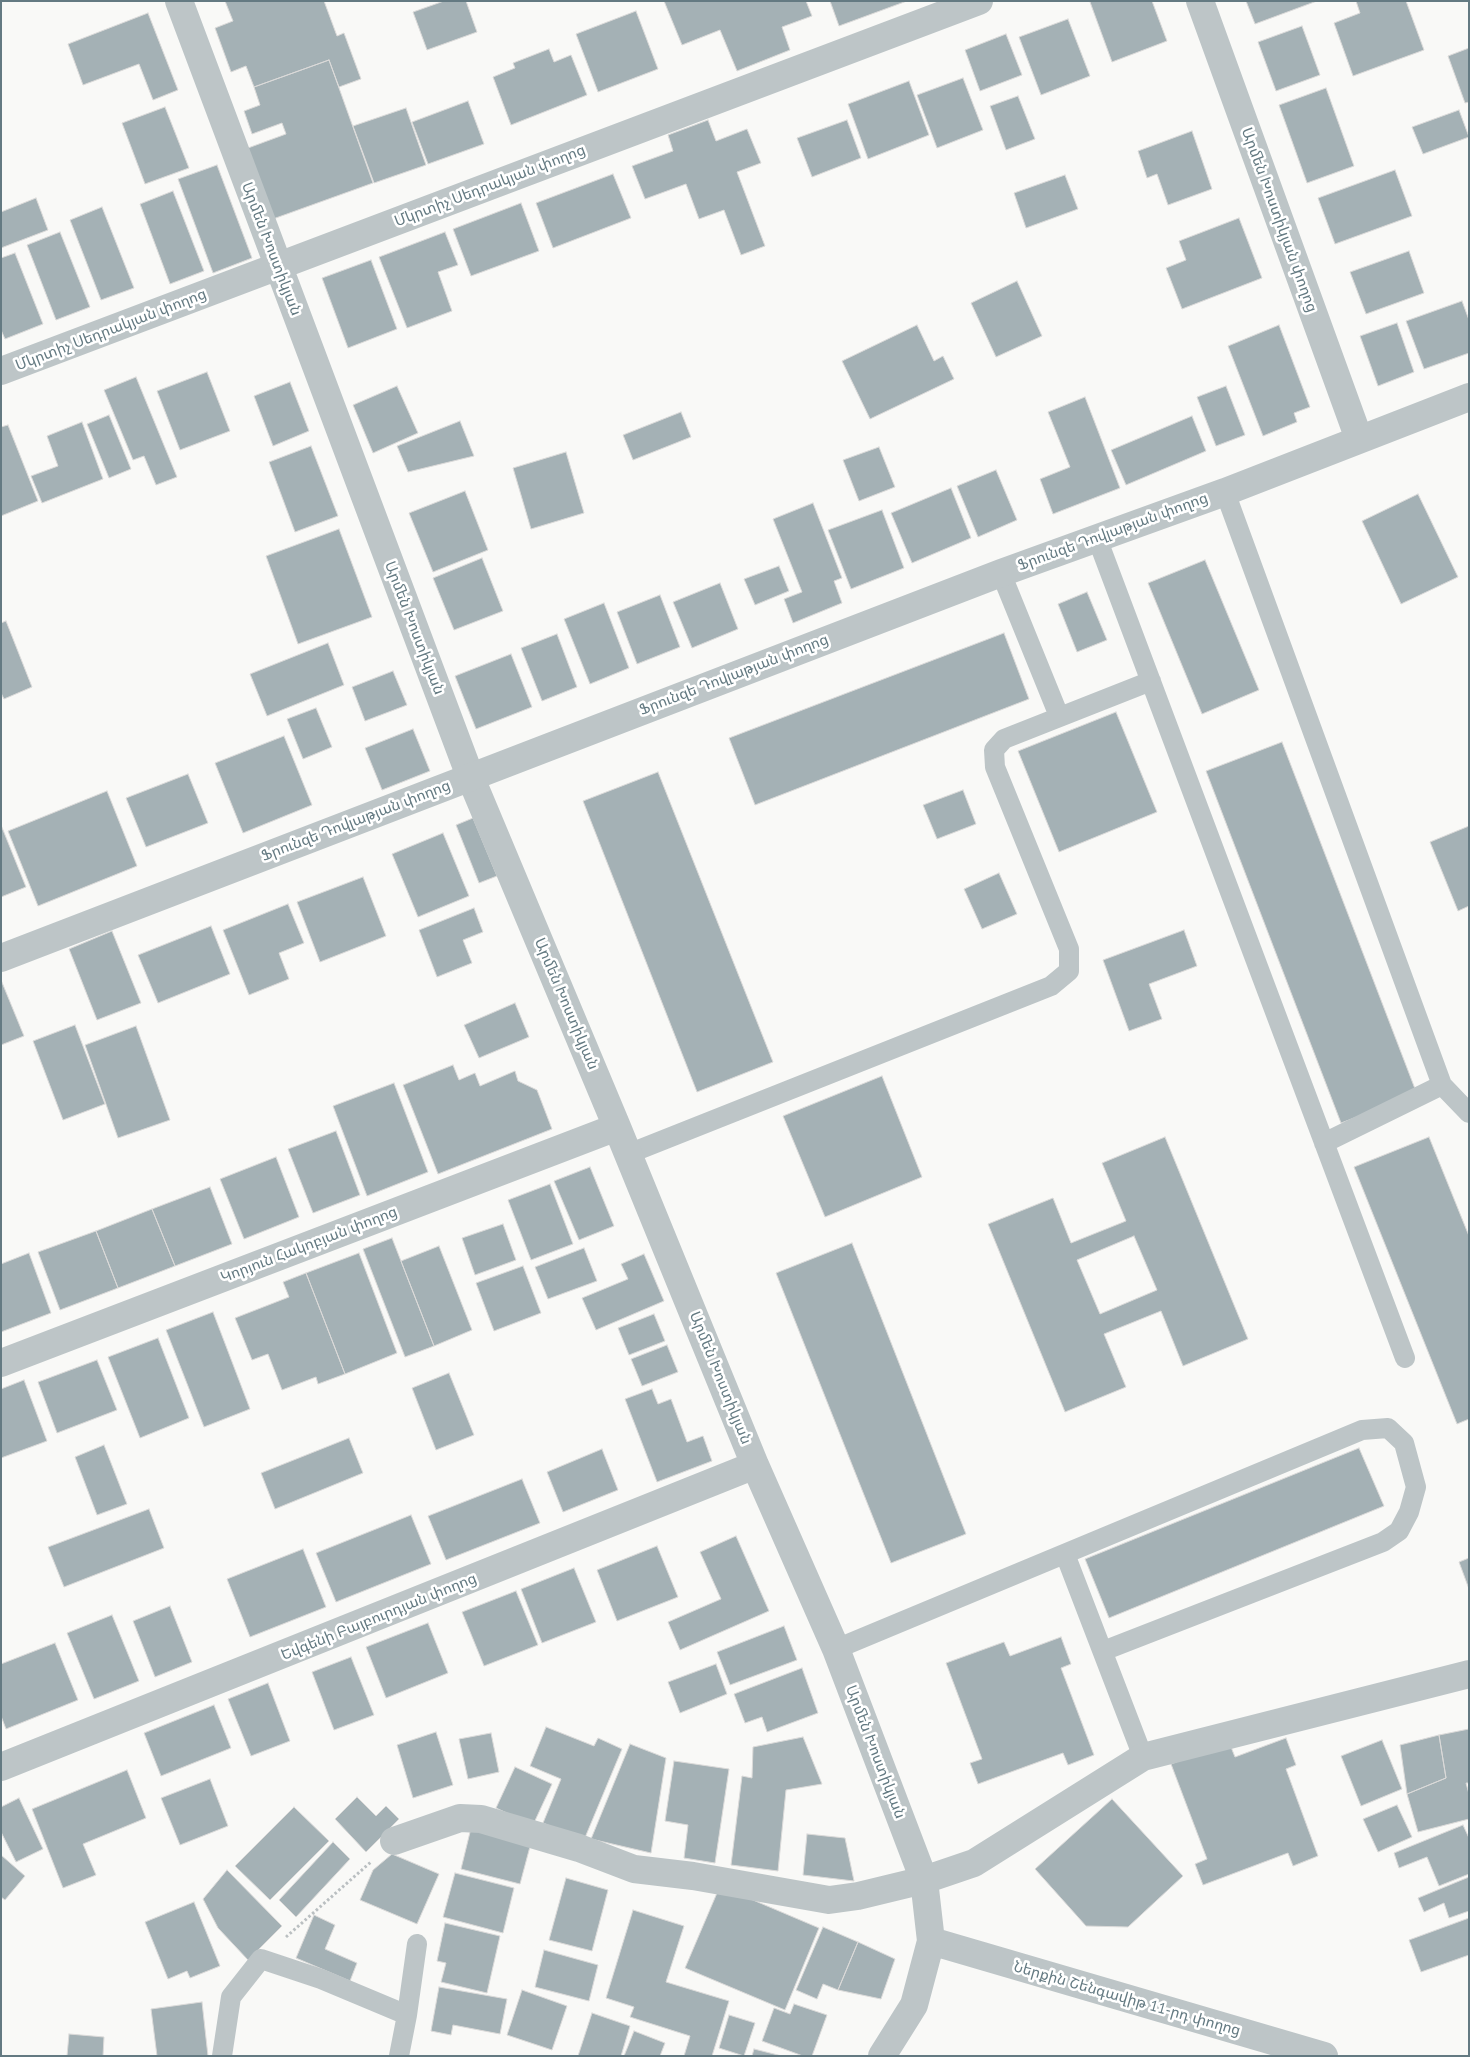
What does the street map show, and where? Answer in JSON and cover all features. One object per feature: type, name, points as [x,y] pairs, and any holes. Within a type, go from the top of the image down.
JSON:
[{"type":"street","name":"Արմեն Խոստիկյան","points":[[179,1],[277,267],[470,776],[617,1126],[755,1465],[836,1649],[924,1880],[931,1941],[914,2006],[882,2056]]},
{"type":"street","name":"Մկրտիչ Սեդրակյան փողոց","points":[[1,372],[979,1]]},
{"type":"street","name":"Արմեն Խոստիկյան փողոց","points":[[1200,1],[1359,439]]},
{"type":"street","name":"Ֆրունզե Դովլաթյան փողոց","points":[[1,958],[1001,573],[1225,492],[1469,397]]},
{"type":"street","name":"Կորյուն Հակոբյան փողոց","points":[[1,1363],[617,1126]]},
{"type":"street","name":"Եվգենի Բայբուրդյան փողոց","points":[[1,1768],[755,1465]]},
{"type":"street","points":[[394,1841],[460,1818],[481,1819],[579,1848],[634,1869],[693,1876],[829,1900],[884,1891],[974,1863],[1143,1757],[1469,1674]]},
{"type":"street","name":"Ներքին Շենգավիթ 11-րդ փողոց","points":[[931,1941],[1324,2056]]},
{"type":"lane","points":[[1225,492],[1442,1086],[1469,1113]]},
{"type":"lane","points":[[1098,538],[1405,1358]]},
{"type":"lane","points":[[1001,573],[1059,716]]},
{"type":"lane","points":[[628,1154],[1051,986],[1069,972],[1070,949],[995,767],[994,750],[1004,739],[1151,681]]},
{"type":"lane","points":[[1324,1143],[1442,1086]]},
{"type":"lane","points":[[836,1649],[1362,1430],[1388,1428],[1404,1443],[1416,1487],[1409,1512],[1399,1531],[1383,1542],[1103,1652]]},
{"type":"lane","points":[[1065,1554],[1143,1757]]},
{"type":"lane","points":[[399,2056],[418,1944]]},
{"type":"lane","points":[[222,2056],[231,1997],[261,1959],[322,1979],[407,2015]]},
{"type":"path","points":[[261,1959],[394,1841]]},
{"type":"building","points":[[225,1],[324,1],[337,36],[344,33],[361,79],[339,87],[329,60],[254,87],[246,66],[231,72],[215,28],[233,21]]},
{"type":"building","points":[[444,1],[466,1],[477,32],[427,50],[413,12]]},
{"type":"building","points":[[664,1],[806,1],[812,16],[782,27],[790,50],[737,71],[720,30],[682,45]]},
{"type":"building","points":[[830,1],[907,1],[839,26]]},
{"type":"building","points":[[1152,1],[1167,41],[1112,62],[1090,2]]},
{"type":"building","points":[[1246,1],[1317,1],[1255,24]]},
{"type":"building","points":[[1356,1],[1406,1],[1424,50],[1353,76],[1334,23],[1360,13]]},
{"type":"building","points":[[636,11],[658,69],[598,92],[576,34]]},
{"type":"building","points":[[148,13],[178,90],[153,100],[139,64],[83,85],[68,44]]},
{"type":"building","points":[[1068,19],[1090,76],[1041,95],[1019,37]]},
{"type":"building","points":[[1302,26],[1320,75],[1276,91],[1258,42]]},
{"type":"building","points":[[1006,34],[1022,75],[980,91],[965,50]]},
{"type":"building","points":[[1469,48],[1469,102],[1465,103],[1448,56]]},
{"type":"building","points":[[549,49],[554,62],[571,55],[587,95],[511,125],[493,77],[515,68],[513,63]]},
{"type":"building","points":[[329,60],[373,183],[273,219],[248,148],[286,134],[282,123],[252,134],[244,111],[260,105],[254,87]]},
{"type":"building","points":[[963,78],[983,130],[937,148],[917,95]]},
{"type":"building","points":[[909,81],[929,135],[868,159],[848,104]]},
{"type":"building","points":[[1326,88],[1354,166],[1307,183],[1279,105]]},
{"type":"building","points":[[1018,96],[1035,139],[1006,150],[990,106]]},
{"type":"building","points":[[468,101],[484,144],[428,164],[412,122]]},
{"type":"building","points":[[165,107],[189,168],[145,184],[122,123]]},
{"type":"building","points":[[406,108],[426,165],[374,183],[353,126]]},
{"type":"building","points":[[1459,110],[1469,137],[1423,154],[1412,127]]},
{"type":"building","points":[[708,120],[716,141],[747,129],[761,163],[737,172],[765,246],[741,255],[724,210],[699,219],[686,184],[645,199],[632,166],[673,151],[668,135]]},
{"type":"building","points":[[847,120],[861,158],[812,177],[797,138]]},
{"type":"building","points":[[1192,131],[1212,189],[1168,205],[1157,174],[1147,178],[1138,151]]},
{"type":"building","points":[[217,165],[252,258],[213,273],[178,179]]},
{"type":"building","points":[[1395,170],[1412,216],[1335,244],[1318,198]]},
{"type":"building","points":[[613,174],[631,218],[553,248],[536,203]]},
{"type":"building","points":[[1065,175],[1078,209],[1026,228],[1014,193]]},
{"type":"building","points":[[173,191],[204,271],[170,284],[140,204]]},
{"type":"building","points":[[36,198],[48,230],[1,248],[1,212]]},
{"type":"building","points":[[521,203],[539,251],[471,276],[453,229]]},
{"type":"building","points":[[102,207],[134,288],[101,300],[70,220]]},
{"type":"building","points":[[1239,218],[1262,278],[1182,309],[1166,268],[1186,260],[1179,241]]},
{"type":"building","points":[[60,232],[90,307],[56,320],[27,245]]},
{"type":"building","points":[[445,232],[458,265],[438,272],[452,311],[407,328],[379,257]]},
{"type":"building","points":[[1409,251],[1424,293],[1366,314],[1350,272]]},
{"type":"building","points":[[15,253],[43,324],[5,339],[1,330],[1,258]]},
{"type":"building","points":[[371,260],[397,329],[348,348],[322,278]]},
{"type":"building","points":[[1017,281],[1042,336],[996,357],[971,303]]},
{"type":"building","points":[[1462,301],[1469,320],[1469,353],[1424,369],[1406,321]]},
{"type":"building","points":[[1397,323],[1414,372],[1378,386],[1360,336]]},
{"type":"building","points":[[917,325],[934,361],[943,356],[954,379],[870,419],[842,361]]},
{"type":"building","points":[[1279,325],[1310,407],[1294,413],[1297,422],[1263,436],[1228,346]]},
{"type":"building","points":[[207,372],[230,431],[180,450],[157,391]]},
{"type":"building","points":[[136,377],[177,477],[156,485],[144,456],[133,460],[104,390]]},
{"type":"building","points":[[290,382],[309,431],[273,446],[254,396]]},
{"type":"building","points":[[397,386],[418,433],[373,453],[353,405]]},
{"type":"building","points":[[1226,386],[1245,435],[1216,446],[1197,397]]},
{"type":"building","points":[[1085,397],[1120,488],[1053,514],[1040,479],[1070,467],[1048,412]]},
{"type":"building","points":[[681,412],[691,437],[633,460],[623,435]]},
{"type":"building","points":[[109,415],[131,469],[109,478],[87,424]]},
{"type":"building","points":[[1192,416],[1206,451],[1126,485],[1111,450]]},
{"type":"building","points":[[460,421],[474,456],[408,472],[397,446]]},
{"type":"building","points":[[82,422],[103,479],[42,503],[31,476],[58,466],[47,436]]},
{"type":"building","points":[[8,425],[38,501],[1,516],[1,427]]},
{"type":"building","points":[[311,446],[338,516],[295,532],[269,462]]},
{"type":"building","points":[[879,447],[895,487],[859,501],[843,460]]},
{"type":"building","points":[[566,452],[584,513],[531,529],[513,468]]},
{"type":"building","points":[[996,470],[1017,520],[978,537],[957,486]]},
{"type":"building","points":[[951,488],[971,538],[912,563],[891,513]]},
{"type":"building","points":[[465,491],[488,550],[433,572],[409,513]]},
{"type":"building","points":[[1418,494],[1458,577],[1401,604],[1362,521]]},
{"type":"building","points":[[813,503],[842,578],[834,581],[842,603],[793,623],[784,599],[802,592],[773,519]]},
{"type":"building","points":[[882,510],[904,568],[851,589],[828,530]]},
{"type":"building","points":[[339,529],[372,617],[298,644],[266,556]]},
{"type":"building","points":[[482,558],[503,611],[454,630],[433,578]]},
{"type":"building","points":[[1205,560],[1259,690],[1202,714],[1148,583]]},
{"type":"building","points":[[779,566],[789,591],[755,605],[744,579]]},
{"type":"building","points":[[720,583],[738,629],[692,648],[673,602]]},
{"type":"building","points":[[1087,592],[1107,640],[1077,652],[1058,604]]},
{"type":"building","points":[[660,595],[680,647],[637,664],[617,612]]},
{"type":"building","points":[[604,603],[629,668],[590,684],[564,619]]},
{"type":"building","points":[[6,621],[32,687],[4,699],[1,693],[1,623]]},
{"type":"building","points":[[1004,633],[1029,699],[755,805],[729,738]]},
{"type":"building","points":[[557,634],[577,687],[542,701],[521,648]]},
{"type":"building","points":[[328,643],[344,685],[267,716],[250,674]]},
{"type":"building","points":[[511,654],[532,707],[476,729],[455,676]]},
{"type":"building","points":[[393,671],[407,705],[365,721],[352,687]]},
{"type":"building","points":[[316,708],[332,747],[303,759],[287,719]]},
{"type":"building","points":[[1116,712],[1157,812],[1059,852],[1018,751]]},
{"type":"building","points":[[413,729],[430,771],[382,790],[365,748]]},
{"type":"building","points":[[284,736],[312,805],[243,833],[215,763]]},
{"type":"building","points":[[1282,742],[1417,1094],[1341,1123],[1206,771]]},
{"type":"building","points":[[658,772],[773,1062],[697,1092],[583,801]]},
{"type":"building","points":[[188,774],[208,823],[146,847],[126,798]]},
{"type":"building","points":[[963,790],[976,824],[937,839],[923,805]]},
{"type":"building","points":[[107,791],[137,866],[38,906],[8,831]]},
{"type":"building","points":[[473,818],[497,876],[479,883],[456,825]]},
{"type":"building","points":[[1,825],[26,887],[1,897]]},
{"type":"building","points":[[1469,826],[1469,906],[1458,911],[1430,842]]},
{"type":"building","points":[[443,833],[469,896],[418,917],[392,854]]},
{"type":"building","points":[[999,873],[1017,914],[982,929],[964,889]]},
{"type":"building","points":[[363,877],[386,936],[320,962],[297,902]]},
{"type":"building","points":[[288,904],[304,943],[279,953],[289,979],[249,995],[223,930]]},
{"type":"building","points":[[474,908],[483,932],[463,940],[472,963],[437,977],[419,930]]},
{"type":"building","points":[[211,926],[230,974],[158,1003],[138,955]]},
{"type":"building","points":[[1184,930],[1197,966],[1149,984],[1162,1019],[1129,1031],[1103,960]]},
{"type":"building","points":[[112,931],[141,1003],[97,1020],[69,949]]},
{"type":"building","points":[[1,980],[24,1036],[1,1045]]},
{"type":"building","points":[[515,1003],[529,1037],[479,1058],[464,1025]]},
{"type":"building","points":[[75,1025],[105,1104],[63,1120],[33,1041]]},
{"type":"building","points":[[136,1026],[170,1120],[118,1138],[85,1045]]},
{"type":"building","points":[[453,1065],[459,1080],[475,1073],[480,1086],[515,1071],[518,1081],[537,1090],[552,1129],[438,1174],[403,1085]]},
{"type":"building","points":[[882,1076],[922,1177],[825,1217],[783,1116]]},
{"type":"building","points":[[394,1083],[428,1172],[367,1196],[333,1106]]},
{"type":"building","points":[[336,1131],[360,1195],[313,1213],[288,1149]]},
{"type":"building","points":[[1165,1137],[1248,1339],[1183,1366],[1161,1311],[1104,1334],[1126,1387],[1065,1412],[988,1224],[1053,1198],[1071,1243],[1126,1221],[1102,1163]],"holes":[[[1134,1236],[1157,1290],[1100,1314],[1077,1260]]]},
{"type":"building","points":[[1429,1137],[1469,1236],[1469,1419],[1457,1424],[1354,1167]]},
{"type":"building","points":[[276,1157],[299,1217],[244,1239],[220,1179]]},
{"type":"building","points":[[590,1167],[614,1226],[579,1240],[554,1181]]},
{"type":"building","points":[[550,1184],[573,1244],[531,1260],[508,1200]]},
{"type":"building","points":[[210,1187],[232,1244],[175,1266],[152,1209]]},
{"type":"building","points":[[152,1209],[175,1266],[118,1288],[96,1231]]},
{"type":"building","points":[[503,1224],[516,1260],[475,1275],[462,1238]]},
{"type":"building","points":[[96,1231],[118,1288],[60,1310],[38,1252]]},
{"type":"building","points":[[392,1238],[434,1346],[405,1357],[363,1249]]},
{"type":"building","points":[[852,1243],[966,1534],[891,1563],[776,1273]]},
{"type":"building","points":[[439,1246],[472,1330],[434,1346],[401,1261]]},
{"type":"building","points":[[584,1248],[597,1281],[548,1299],[535,1267]]},
{"type":"building","points":[[29,1253],[51,1313],[1,1332],[1,1264]]},
{"type":"building","points":[[359,1253],[397,1353],[345,1374],[306,1273]]},
{"type":"building","points":[[644,1254],[664,1301],[596,1330],[582,1298],[628,1279],[621,1264]]},
{"type":"building","points":[[523,1266],[541,1313],[494,1331],[476,1283]]},
{"type":"building","points":[[306,1273],[345,1374],[318,1384],[316,1377],[282,1390],[268,1354],[252,1360],[235,1318],[289,1297],[283,1282]]},
{"type":"building","points":[[213,1312],[250,1409],[204,1427],[166,1330]]},
{"type":"building","points":[[654,1314],[665,1341],[629,1355],[618,1328]]},
{"type":"building","points":[[158,1338],[189,1418],[140,1438],[108,1357]]},
{"type":"building","points":[[667,1345],[678,1372],[642,1386],[631,1359]]},
{"type":"building","points":[[97,1360],[117,1410],[57,1433],[38,1382]]},
{"type":"building","points":[[449,1373],[474,1435],[436,1450],[412,1388]]},
{"type":"building","points":[[24,1380],[47,1441],[1,1458],[1,1389]]},
{"type":"building","points":[[652,1389],[658,1404],[671,1399],[687,1442],[703,1436],[712,1461],[657,1482],[625,1399]]},
{"type":"building","points":[[349,1438],[363,1473],[275,1509],[261,1473]]},
{"type":"building","points":[[104,1445],[127,1504],[97,1515],[75,1457]]},
{"type":"building","points":[[1359,1448],[1384,1506],[1109,1618],[1085,1559]]},
{"type":"building","points":[[602,1449],[618,1490],[563,1512],[547,1472]]},
{"type":"building","points":[[522,1479],[540,1523],[446,1560],[428,1516]]},
{"type":"building","points":[[149,1509],[164,1548],[64,1587],[48,1547]]},
{"type":"building","points":[[411,1515],[431,1564],[336,1602],[316,1553]]},
{"type":"building","points":[[736,1536],[769,1611],[680,1650],[668,1622],[721,1599],[700,1552]]},
{"type":"building","points":[[657,1546],[678,1597],[617,1621],[597,1570]]},
{"type":"building","points":[[303,1549],[326,1607],[250,1637],[227,1579]]},
{"type":"building","points":[[1469,1558],[1469,1589],[1459,1562]]},
{"type":"building","points":[[574,1568],[596,1622],[542,1643],[521,1589]]},
{"type":"building","points":[[516,1591],[538,1645],[484,1666],[462,1612]]},
{"type":"building","points":[[170,1606],[192,1662],[155,1677],[133,1621]]},
{"type":"building","points":[[112,1615],[139,1681],[94,1699],[67,1633]]},
{"type":"building","points":[[428,1623],[448,1673],[386,1698],[366,1647]]},
{"type":"building","points":[[784,1626],[797,1660],[730,1685],[717,1652]]},
{"type":"building","points":[[1061,1637],[1071,1664],[1061,1668],[1094,1755],[1068,1765],[1063,1753],[978,1784],[970,1763],[982,1759],[946,1663],[1004,1642],[1010,1656]]},
{"type":"building","points":[[55,1643],[78,1700],[6,1729],[1,1716],[1,1664]]},
{"type":"building","points":[[351,1657],[374,1715],[334,1730],[312,1672]]},
{"type":"building","points":[[716,1664],[727,1694],[680,1713],[668,1682]]},
{"type":"building","points":[[802,1668],[818,1713],[767,1732],[762,1717],[745,1723],[734,1694]]},
{"type":"building","points":[[268,1683],[290,1741],[251,1756],[228,1699]]},
{"type":"building","points":[[214,1705],[231,1748],[161,1776],[144,1733]]},
{"type":"building","points":[[546,1727],[594,1746],[598,1738],[622,1749],[584,1840],[543,1823],[561,1779],[530,1766]]},
{"type":"building","points":[[1469,1729],[1469,1783],[1466,1783],[1469,1794],[1469,1819],[1418,1832],[1407,1794],[1446,1778],[1439,1735]]},
{"type":"building","points":[[436,1732],[453,1785],[413,1798],[397,1745]]},
{"type":"building","points":[[491,1733],[499,1772],[468,1779],[459,1739]]},
{"type":"building","points":[[1439,1735],[1446,1778],[1407,1794],[1400,1745]]},
{"type":"building","points":[[803,1737],[822,1784],[786,1790],[778,1871],[731,1865],[742,1776],[752,1778],[753,1747]]},
{"type":"building","points":[[1286,1738],[1296,1765],[1286,1769],[1318,1856],[1293,1866],[1288,1853],[1203,1885],[1195,1864],[1207,1859],[1171,1764],[1229,1742],[1235,1757]]},
{"type":"building","points":[[1382,1740],[1402,1789],[1361,1806],[1341,1756]]},
{"type":"building","points":[[630,1744],[666,1758],[651,1853],[591,1839]]},
{"type":"building","points":[[674,1761],[729,1769],[715,1863],[684,1858],[688,1825],[665,1821]]},
{"type":"building","points":[[515,1767],[552,1784],[533,1825],[496,1808]]},
{"type":"building","points":[[127,1770],[146,1818],[83,1844],[96,1875],[63,1888],[32,1809]]},
{"type":"building","points":[[210,1779],[228,1826],[180,1845],[161,1798]]},
{"type":"building","points":[[357,1797],[376,1816],[386,1806],[399,1819],[366,1852],[335,1819]]},
{"type":"building","points":[[19,1798],[43,1849],[16,1862],[1,1832],[1,1807]]},
{"type":"building","points":[[1112,1799],[1183,1876],[1128,1927],[1086,1926],[1035,1869]]},
{"type":"building","points":[[1397,1805],[1412,1837],[1378,1852],[1363,1819]]},
{"type":"building","points":[[294,1807],[329,1841],[270,1900],[235,1866]]},
{"type":"building","points":[[472,1824],[532,1839],[520,1884],[461,1869]]},
{"type":"building","points":[[1463,1825],[1469,1838],[1469,1874],[1439,1886],[1427,1857],[1399,1868],[1394,1853]]},
{"type":"building","points":[[807,1834],[845,1838],[854,1881],[803,1875]]},
{"type":"building","points":[[333,1842],[350,1859],[296,1917],[279,1900]]},
{"type":"building","points":[[392,1854],[439,1874],[417,1924],[360,1900],[373,1870]]},
{"type":"building","points":[[1,1855],[25,1876],[5,1900],[1,1897]]},
{"type":"building","points":[[227,1870],[282,1926],[248,1960],[218,1928],[203,1899]]},
{"type":"building","points":[[455,1873],[514,1888],[503,1933],[443,1917]]},
{"type":"building","points":[[1469,1877],[1469,1911],[1449,1918],[1444,1903],[1424,1912],[1418,1898]]},
{"type":"building","points":[[566,1878],[608,1890],[592,1951],[549,1940]]},
{"type":"building","points":[[720,1886],[819,1928],[785,2010],[685,1968]]},
{"type":"building","points":[[194,1902],[220,1966],[190,1978],[187,1971],[168,1979],[145,1922]]},
{"type":"building","points":[[633,1910],[684,1926],[666,1982],[729,2001],[712,2056],[684,2056],[690,2036],[630,2017],[634,2007],[606,1998]]},
{"type":"building","points":[[314,1915],[335,1925],[325,1949],[357,1963],[350,1981],[296,1958]]},
{"type":"building","points":[[1469,1918],[1469,1955],[1421,1972],[1409,1940]]},
{"type":"building","points":[[445,1923],[500,1936],[487,1993],[441,1982],[446,1963],[437,1961]]},
{"type":"building","points":[[823,1927],[858,1942],[838,1990],[823,1984],[817,1999],[796,1990]]},
{"type":"building","points":[[858,1942],[895,1959],[881,1999],[838,1990]]},
{"type":"building","points":[[544,1950],[598,1965],[589,2001],[535,1987]]},
{"type":"building","points":[[439,1987],[507,1999],[500,2034],[453,2025],[451,2035],[431,2031]]},
{"type":"building","points":[[522,1990],[567,2006],[552,2050],[507,2035]]},
{"type":"building","points":[[202,2002],[208,2056],[157,2056],[151,2009]]},
{"type":"building","points":[[794,2004],[827,2015],[812,2056],[803,2056],[762,2041],[774,2008],[790,2014]]},
{"type":"building","points":[[592,2013],[630,2026],[621,2056],[578,2056]]},
{"type":"building","points":[[729,2015],[755,2023],[744,2056],[719,2048]]},
{"type":"building","points":[[634,2031],[665,2043],[660,2056],[624,2056]]},
{"type":"building","points":[[69,2034],[104,2037],[103,2056],[67,2056]]},
{"type":"building","points":[[754,2049],[782,2056],[752,2056]]}]
